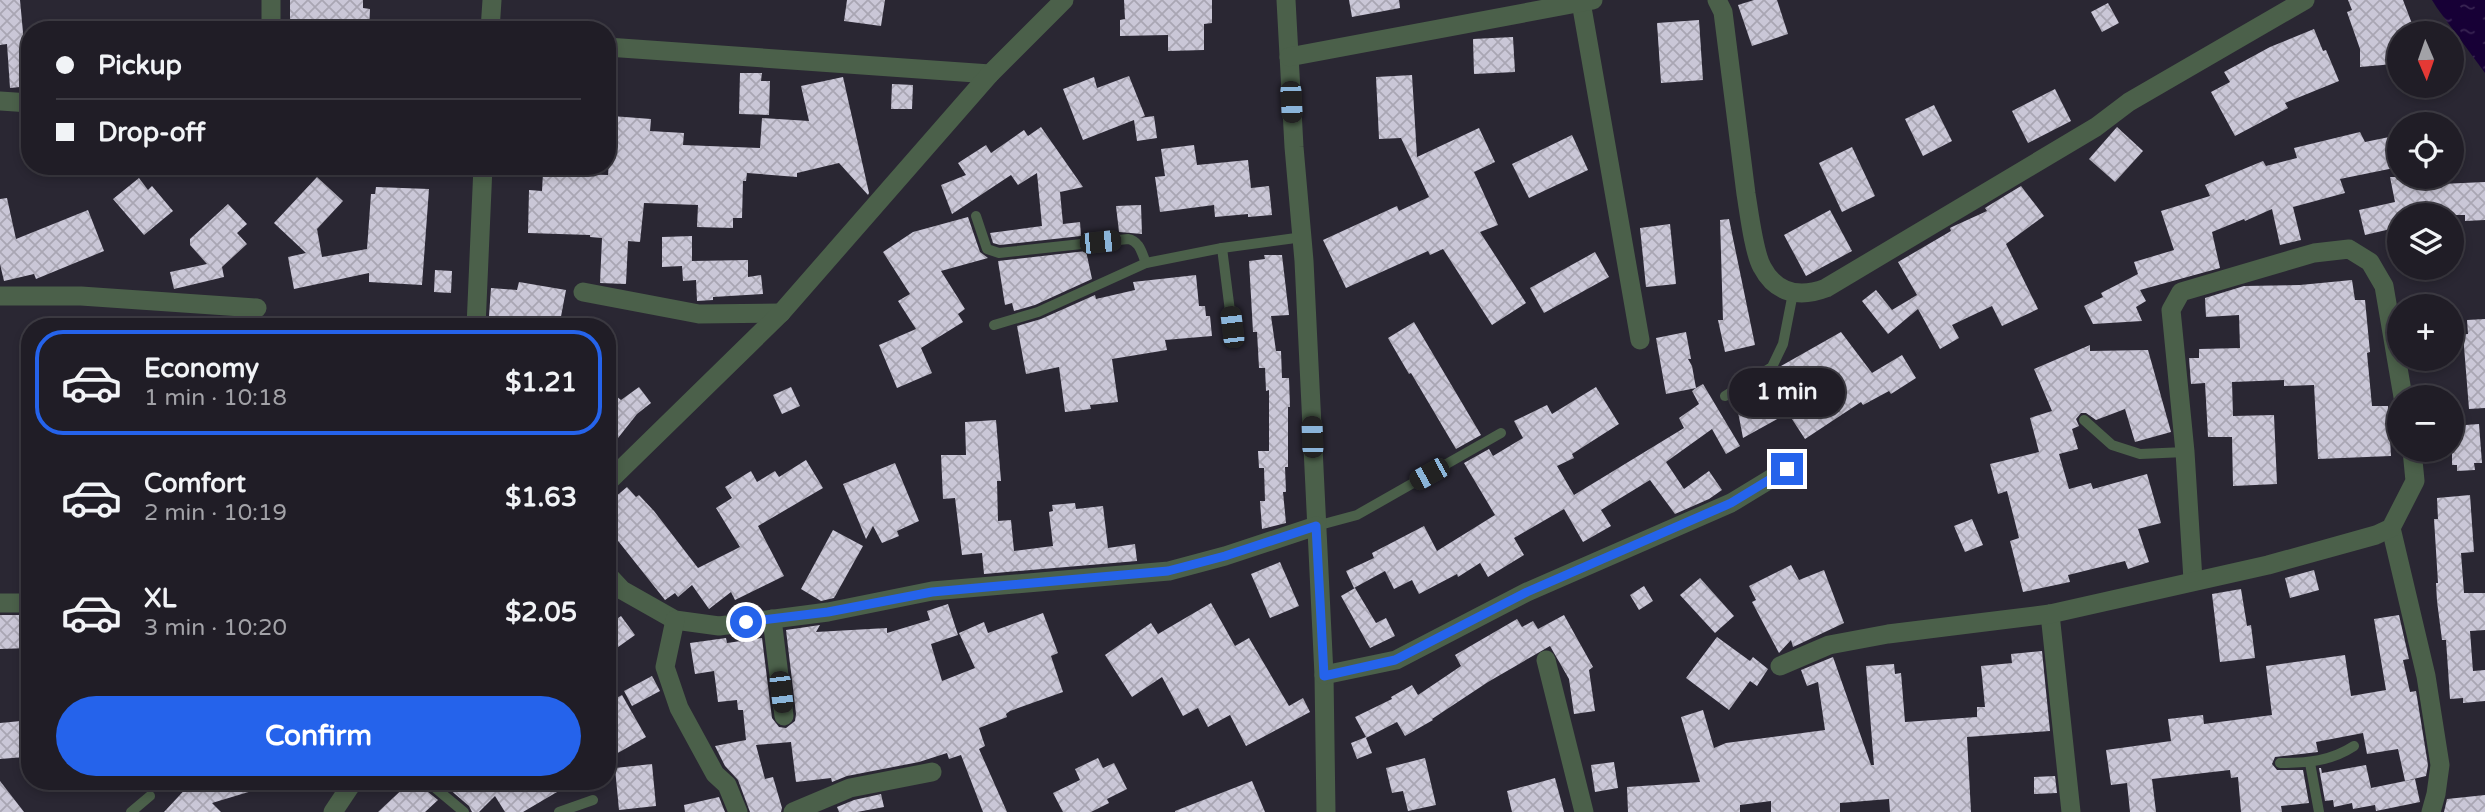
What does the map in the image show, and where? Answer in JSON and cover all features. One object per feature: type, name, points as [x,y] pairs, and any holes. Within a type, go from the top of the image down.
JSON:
[{"type":"street","points":[[271,0],[271,21]]},
{"type":"street","points":[[491,21],[492,0]]},
{"type":"street","points":[[616,474],[781,313],[990,74],[1064,0]]},
{"type":"street","points":[[1286,0],[1303,237],[1324,676],[1326,812]]},
{"type":"street","points":[[1717,0],[1723,12],[1749,216],[1761,267],[1776,285],[1793,293],[1809,294],[1826,288],[2096,127],[2129,102],[2305,0]]},
{"type":"street","points":[[1289,57],[1587,1],[1640,340]]},
{"type":"street","points":[[616,48],[990,74]]},
{"type":"street","points":[[0,101],[21,102]]},
{"type":"street","points":[[476,318],[483,175]]},
{"type":"street","points":[[2193,580],[2172,310],[2181,292],[2314,253],[2349,249],[2371,262],[2384,286],[2401,385]]},
{"type":"street","points":[[583,292],[699,314],[781,313]]},
{"type":"street","points":[[0,296],[81,296],[257,308]]},
{"type":"street","points":[[1780,666],[1829,645],[1888,634],[2050,614],[2268,565],[2375,535],[2391,528],[2416,481],[2414,462]]},
{"type":"street","points":[[1324,676],[1395,660],[1527,592],[1731,503],[1787,469]]},
{"type":"street","points":[[616,584],[622,590],[675,620],[719,626],[828,612],[932,592],[1168,571],[1225,556],[1316,526]]},
{"type":"street","points":[[2391,528],[2426,676],[2440,765],[2437,794],[2431,812]]},
{"type":"street","points":[[0,603],[21,603]]},
{"type":"street","points":[[2050,614],[2071,812]]},
{"type":"street","points":[[772,619],[784,716]]},
{"type":"street","points":[[675,620],[665,667],[679,708],[715,774],[727,785],[738,812]]},
{"type":"street","points":[[1546,660],[1584,812]]},
{"type":"street","points":[[793,812],[850,788],[932,772]]},
{"type":"street","points":[[333,812],[348,790]]},
{"type":"lane","points":[[976,216],[987,249],[994,252],[1128,239],[1138,244],[1146,264]]},
{"type":"lane","points":[[994,325],[1038,312],[1146,264],[1222,248],[1303,237]]},
{"type":"lane","points":[[1222,248],[1232,327]]},
{"type":"lane","points":[[1725,396],[1772,367],[1783,344],[1793,293]]},
{"type":"lane","points":[[2084,420],[2112,445],[2140,454],[2185,452]]},
{"type":"lane","points":[[1316,526],[1357,515],[1502,433]]},
{"type":"lane","points":[[2280,763],[2311,763],[2343,753],[2354,746]]},
{"type":"lane","points":[[2311,763],[2319,812]]},
{"type":"lane","points":[[438,790],[464,812]]},
{"type":"lane","points":[[131,812],[150,796]]},
{"type":"lane","points":[[559,812],[593,800]]},
{"type":"water","points":[[2432,0],[2485,0],[2485,73],[2464,45],[2464,21],[2447,21]]},
{"type":"building","points":[[0,0],[20,0],[21,87],[10,88],[7,44],[0,45]]},
{"type":"building","points":[[290,0],[363,0],[363,8],[370,9],[369,21],[290,21]]},
{"type":"building","points":[[847,0],[885,0],[881,26],[844,21]]},
{"type":"building","points":[[1124,0],[1212,0],[1212,23],[1204,24],[1204,50],[1168,51],[1168,35],[1120,36],[1120,20],[1125,19]]},
{"type":"building","points":[[1349,0],[1399,0],[1400,8],[1352,17]]},
{"type":"building","points":[[1754,0],[1777,0],[1788,34],[1752,46],[1738,5]]},
{"type":"building","points":[[2348,0],[2403,0],[2411,21],[2387,21],[2387,65],[2360,67],[2360,49],[2347,12],[2352,10]]},
{"type":"building","points":[[2108,3],[2119,23],[2102,32],[2091,12]]},
{"type":"building","points":[[1699,20],[1703,80],[1661,83],[1657,23]]},
{"type":"building","points":[[2314,29],[2339,81],[2285,103],[2288,108],[2235,136],[2211,92],[2230,82],[2224,72],[2270,47]]},
{"type":"building","points":[[1513,37],[1515,72],[1474,74],[1473,39]]},
{"type":"building","points":[[740,73],[762,73],[761,81],[770,81],[769,115],[739,114]]},
{"type":"building","points":[[1412,75],[1417,157],[1479,128],[1495,162],[1474,172],[1498,225],[1480,232],[1526,303],[1492,325],[1443,249],[1430,255],[1428,251],[1346,288],[1323,240],[1397,206],[1399,211],[1429,197],[1401,138],[1379,139],[1376,77]]},
{"type":"building","points":[[1129,76],[1145,116],[1140,118],[1154,116],[1157,138],[1137,141],[1134,120],[1083,140],[1063,89],[1094,77],[1097,88]]},
{"type":"building","points":[[843,77],[868,195],[839,163],[797,173],[797,177],[747,173],[746,181],[743,181],[742,218],[733,218],[733,228],[697,227],[698,205],[644,203],[640,242],[628,241],[626,284],[600,283],[602,238],[590,235],[528,233],[529,190],[542,191],[543,175],[616,175],[616,116],[651,119],[650,131],[684,133],[683,145],[760,148],[762,118],[809,121],[801,86]]},
{"type":"building","points":[[892,84],[913,85],[912,109],[891,109]]},
{"type":"building","points":[[2055,89],[2071,121],[2028,143],[2012,111]]},
{"type":"building","points":[[1934,105],[1952,141],[1923,156],[1905,119]]},
{"type":"building","points":[[1041,127],[1083,187],[1060,192],[1063,224],[1080,222],[1081,236],[1000,245],[993,243],[990,233],[1042,226],[1037,173],[1018,185],[1011,175],[952,214],[941,185],[966,175],[958,163],[986,145],[991,153],[1024,130],[1028,136]]},
{"type":"building","points":[[2117,127],[2143,151],[2115,182],[2089,159]]},
{"type":"building","points":[[2360,132],[2365,142],[2387,137],[2387,169],[2340,179],[2345,193],[2293,207],[2301,240],[2280,245],[2272,209],[2212,232],[2220,268],[2140,290],[2146,301],[2136,307],[2142,321],[2093,324],[2084,306],[2103,297],[2101,293],[2138,274],[2134,262],[2174,250],[2161,211],[2210,196],[2205,185],[2263,161],[2266,166],[2297,158],[2294,148]]},
{"type":"building","points":[[1572,135],[1588,170],[1529,198],[1512,164]]},
{"type":"building","points":[[1194,145],[1197,165],[1248,160],[1251,188],[1269,186],[1272,215],[1215,217],[1214,205],[1160,212],[1155,177],[1165,176],[1161,149]]},
{"type":"building","points":[[1852,147],[1875,196],[1842,212],[1819,163]]},
{"type":"building","points":[[317,177],[343,201],[317,229],[322,257],[367,249],[371,194],[375,194],[376,187],[429,189],[422,285],[369,282],[369,273],[294,289],[288,257],[306,253],[274,223]]},
{"type":"building","points":[[139,178],[148,190],[152,186],[173,211],[144,235],[113,199]]},
{"type":"building","points":[[2485,182],[2485,220],[2465,221],[2464,203],[2390,203],[2395,202],[2392,189],[2464,189],[2464,183]]},
{"type":"building","points":[[2021,186],[2044,216],[2006,244],[2038,309],[2002,326],[1992,306],[1952,325],[1959,338],[1940,349],[1918,309],[1888,334],[1862,301],[1876,290],[1892,310],[1917,295],[1898,262],[1951,231],[1950,228],[1987,211],[1985,208]]},
{"type":"building","points":[[7,198],[16,239],[88,210],[104,251],[36,279],[34,274],[4,281],[0,264],[0,199]]},
{"type":"building","points":[[228,204],[247,224],[237,233],[247,244],[222,267],[224,277],[174,289],[170,272],[207,264],[190,245],[190,239]]},
{"type":"building","points":[[2387,204],[2387,230],[2365,235],[2359,210]]},
{"type":"building","points":[[1141,205],[1142,234],[1119,232],[1116,206]]},
{"type":"building","points":[[1830,210],[1852,251],[1806,276],[1784,235]]},
{"type":"building","points":[[968,217],[980,252],[988,258],[941,271],[965,309],[958,314],[963,322],[921,348],[932,373],[897,388],[879,345],[916,329],[898,301],[910,294],[883,252],[913,232]]},
{"type":"building","points":[[1729,219],[1755,345],[1725,352],[1718,320],[1723,320],[1720,220]]},
{"type":"building","points":[[1670,224],[1676,284],[1646,287],[1640,228]]},
{"type":"building","points":[[692,236],[692,261],[748,260],[748,277],[761,275],[763,294],[713,297],[713,300],[697,301],[696,280],[683,281],[682,266],[662,267],[662,237]]},
{"type":"building","points":[[1086,251],[1092,279],[1035,305],[1014,311],[1012,303],[1005,305],[998,261]]},
{"type":"building","points":[[1595,252],[1609,277],[1544,313],[1530,288]]},
{"type":"building","points":[[1264,255],[1282,255],[1289,315],[1271,316],[1276,351],[1281,351],[1282,378],[1289,378],[1290,407],[1288,467],[1285,467],[1286,492],[1283,492],[1286,523],[1262,529],[1260,501],[1265,501],[1264,468],[1259,468],[1258,451],[1269,451],[1269,390],[1266,391],[1265,368],[1259,368],[1257,332],[1253,332],[1249,261],[1265,259]]},
{"type":"building","points":[[435,270],[452,271],[451,293],[434,292]]},
{"type":"building","points":[[1196,275],[1199,306],[1205,306],[1206,316],[1210,316],[1212,336],[1165,340],[1167,350],[1112,359],[1118,402],[1090,405],[1091,409],[1065,412],[1059,367],[1026,374],[1017,326],[1041,319],[1095,295],[1096,299],[1135,290],[1133,282]]},
{"type":"building","points":[[2352,280],[2355,300],[2365,300],[2372,406],[2387,406],[2387,456],[2318,459],[2314,385],[2284,386],[2284,380],[2232,382],[2233,416],[2274,415],[2277,484],[2233,486],[2232,437],[2208,437],[2205,383],[2191,384],[2189,358],[2199,358],[2199,349],[2240,348],[2239,315],[2206,317],[2205,298],[2244,286],[2300,285]]},
{"type":"building","points":[[519,282],[566,290],[561,318],[489,316],[491,288],[517,290]]},
{"type":"building","points":[[2485,319],[2485,408],[2469,409],[2464,346],[2464,334],[2468,334],[2467,320]]},
{"type":"building","points":[[1414,322],[1481,435],[1456,449],[1388,338]]},
{"type":"building","points":[[1686,332],[1691,359],[1688,359],[1696,388],[1666,394],[1656,338]]},
{"type":"building","points":[[1841,332],[1872,373],[1902,355],[1916,378],[1891,394],[1889,391],[1863,405],[1861,402],[1805,439],[1788,413],[1743,438],[1738,412],[1785,386],[1777,372],[1781,366]]},
{"type":"building","points":[[2090,345],[2090,351],[2148,350],[2171,432],[2135,442],[2125,409],[2096,420],[2086,413],[2081,413],[2076,419],[2079,426],[2072,429],[2078,449],[2059,454],[2069,489],[2091,483],[2093,489],[2147,474],[2161,523],[2138,529],[2149,562],[2128,569],[2125,561],[2068,575],[2070,582],[2023,592],[2010,541],[2019,538],[2007,491],[1998,494],[1990,464],[2039,452],[2030,418],[2052,411],[2034,369]]},
{"type":"building","points":[[1703,384],[1740,446],[1726,454],[1712,429],[1666,462],[1684,489],[1709,471],[1722,490],[1709,499],[1675,514],[1650,480],[1601,510],[1611,526],[1583,542],[1564,509],[1514,538],[1524,555],[1488,577],[1480,563],[1458,577],[1457,574],[1419,594],[1412,580],[1394,589],[1385,571],[1354,588],[1346,571],[1374,558],[1372,553],[1424,526],[1437,551],[1495,515],[1464,463],[1489,449],[1493,456],[1523,438],[1514,421],[1547,405],[1552,414],[1596,387],[1619,424],[1572,454],[1574,458],[1557,466],[1574,495],[1684,428],[1679,418],[1699,404],[1692,391]]},
{"type":"building","points":[[639,387],[651,403],[637,414],[618,438],[616,396],[621,400]]},
{"type":"building","points":[[791,387],[800,406],[782,414],[773,395]]},
{"type":"building","points":[[996,420],[1001,481],[997,481],[998,521],[1011,520],[1014,551],[1053,546],[1049,512],[1053,511],[1052,505],[1075,503],[1076,509],[1103,506],[1108,548],[1135,544],[1137,561],[984,574],[982,553],[962,555],[955,498],[943,499],[941,455],[966,455],[965,422]]},
{"type":"building","points":[[2479,424],[2482,463],[2474,463],[2475,470],[2457,471],[2457,465],[2452,465],[2452,462],[2464,462],[2464,425]]},
{"type":"building","points":[[806,460],[823,488],[758,526],[784,576],[735,600],[731,592],[709,609],[692,585],[678,597],[675,593],[665,600],[616,538],[616,496],[627,487],[654,511],[698,568],[740,547],[716,508],[732,498],[725,487],[751,471],[757,482],[775,471],[779,477]]},
{"type":"building","points":[[895,463],[919,521],[897,531],[899,536],[882,543],[873,526],[866,539],[843,484]]},
{"type":"building","points":[[2470,495],[2474,552],[2461,553],[2464,593],[2485,593],[2485,630],[2470,631],[2473,671],[2485,670],[2485,701],[2463,703],[2463,698],[2450,699],[2446,640],[2442,640],[2437,601],[2434,519],[2438,519],[2437,498]]},
{"type":"building","points":[[1972,519],[1983,545],[1965,552],[1954,526]]},
{"type":"building","points":[[833,530],[863,546],[834,598],[821,601],[801,589]]},
{"type":"building","points":[[1280,562],[1299,606],[1270,618],[1251,574]]},
{"type":"building","points":[[1791,565],[1799,580],[1824,570],[1844,623],[1793,647],[1791,640],[1779,653],[1752,602],[1756,600],[1749,586]]},
{"type":"building","points":[[2314,570],[2319,590],[2290,598],[2285,578]]},
{"type":"building","points":[[1700,578],[1734,616],[1715,633],[1680,595]]},
{"type":"building","points":[[1644,586],[1653,601],[1639,610],[1630,595]]},
{"type":"building","points":[[1355,588],[1376,623],[1386,618],[1395,636],[1370,648],[1341,596]]},
{"type":"building","points":[[2241,589],[2247,626],[2251,625],[2255,658],[2220,662],[2212,594]]},
{"type":"building","points":[[1211,603],[1235,646],[1249,638],[1289,706],[1303,698],[1310,712],[1246,746],[1230,715],[1208,727],[1198,708],[1183,716],[1162,677],[1132,697],[1105,655],[1151,623],[1158,634]]},
{"type":"building","points":[[948,604],[958,635],[931,644],[942,681],[975,668],[959,633],[984,622],[988,633],[1043,613],[1058,653],[1051,656],[1063,692],[1010,711],[1006,714],[1007,717],[979,728],[985,746],[979,749],[1007,812],[983,812],[961,755],[949,759],[947,753],[919,762],[847,776],[832,782],[831,778],[796,782],[791,742],[756,745],[765,779],[773,777],[782,808],[781,812],[750,812],[738,780],[725,766],[715,746],[746,740],[743,710],[738,710],[737,700],[718,702],[714,671],[695,674],[690,643],[726,638],[727,643],[762,638],[772,718],[779,727],[786,728],[795,721],[796,714],[786,630],[820,625],[816,632],[887,628],[887,633],[930,620],[927,611]]},
{"type":"building","points":[[0,615],[21,615],[21,648],[0,649]]},
{"type":"building","points":[[1564,615],[1593,667],[1589,670],[1595,711],[1574,714],[1569,679],[1550,646],[1488,682],[1405,736],[1397,722],[1366,738],[1372,753],[1357,759],[1351,743],[1366,737],[1355,717],[1392,699],[1391,697],[1412,685],[1418,695],[1461,666],[1455,655],[1517,619],[1522,627],[1533,621],[1538,629]]},
{"type":"building","points":[[2399,615],[2409,659],[2403,660],[2410,692],[2416,691],[2428,765],[2426,776],[2405,781],[2398,749],[2367,754],[2363,733],[2316,742],[2318,752],[2275,757],[2272,764],[2277,770],[2303,770],[2309,803],[2281,806],[2282,812],[2241,812],[2238,777],[2231,778],[2230,770],[2152,779],[2156,812],[2130,812],[2127,783],[2111,785],[2106,750],[2171,741],[2168,719],[2203,715],[2204,724],[2272,715],[2266,666],[2345,655],[2351,696],[2386,690],[2374,619]]},
{"type":"building","points":[[621,616],[635,635],[616,649],[616,620]]},
{"type":"building","points":[[1717,637],[1750,661],[1753,657],[1768,669],[1757,686],[1750,681],[1729,710],[1686,678]]},
{"type":"building","points":[[2042,651],[2050,731],[1967,737],[1971,812],[1890,812],[1889,799],[1840,803],[1840,812],[1771,812],[1771,801],[1740,805],[1740,812],[1628,812],[1627,787],[1700,782],[1681,717],[1703,710],[1714,748],[1726,743],[1825,730],[1818,682],[1807,686],[1801,670],[1833,657],[1871,765],[1874,765],[1866,666],[1894,664],[1895,674],[1901,673],[1905,722],[1977,717],[1977,707],[1985,707],[1981,666],[2012,663],[2011,654]]},
{"type":"building","points":[[652,676],[660,691],[632,706],[624,691]]},
{"type":"building","points":[[622,695],[646,737],[616,754],[616,698]]},
{"type":"building","points":[[21,721],[21,757],[0,759],[0,723]]},
{"type":"building","points":[[1098,758],[1103,768],[1114,763],[1127,789],[1107,799],[1109,803],[1091,812],[1063,812],[1053,793],[1080,780],[1075,769]]},
{"type":"building","points":[[1425,758],[1436,805],[1408,811],[1403,791],[1392,793],[1386,768]]},
{"type":"building","points":[[1614,762],[1618,788],[1595,792],[1591,765]]},
{"type":"building","points":[[652,764],[656,806],[619,810],[616,768]]},
{"type":"building","points":[[2366,765],[2371,788],[2415,779],[2420,802],[2376,811],[2375,805],[2353,809],[2352,803],[2334,807],[2333,800],[2325,801],[2319,768],[2322,773]]},
{"type":"building","points":[[2055,776],[2057,793],[2034,794],[2034,777]]},
{"type":"building","points":[[1555,778],[1564,812],[1512,812],[1507,791]]},
{"type":"building","points":[[0,781],[24,812],[0,812]]},
{"type":"building","points":[[1252,781],[1265,812],[1175,812],[1175,811]]},
{"type":"building","points":[[185,790],[255,790],[212,803],[221,812],[164,812]]},
{"type":"building","points":[[401,790],[426,790],[438,800],[425,812],[378,812]]},
{"type":"building","points":[[450,790],[560,790],[523,812],[505,812],[495,796],[479,812],[472,812]]},
{"type":"building","points":[[881,794],[884,807],[839,812],[837,807],[854,800]]},
{"type":"building","points":[[2485,795],[2485,812],[2444,812],[2447,799]]},
{"type":"building","points":[[719,797],[725,812],[685,812],[684,805]]},
{"type":"route","points":[[746,622],[828,612],[932,592],[1145,575],[1225,556],[1316,526],[1324,676],[1395,660],[1527,592],[1731,503],[1787,469]]}]
